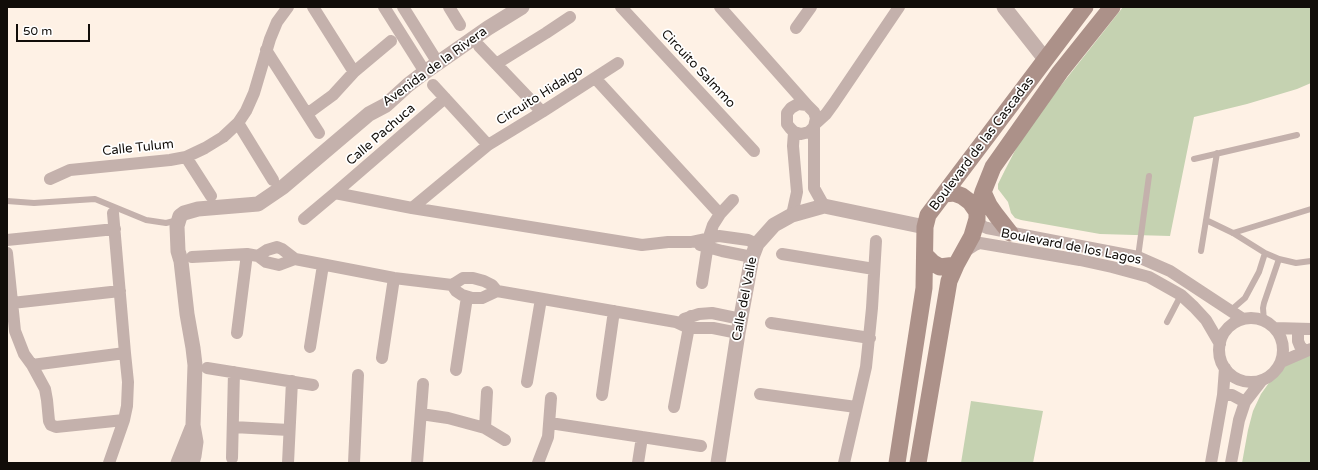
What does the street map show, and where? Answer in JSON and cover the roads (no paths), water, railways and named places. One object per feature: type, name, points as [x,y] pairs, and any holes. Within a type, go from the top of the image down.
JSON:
[{"type":"main road","name":"Boulevard de las Cascadas","points":[[897,463],[924,288],[926,255],[924,227],[928,215],[1085,7]]},
{"type":"main road","name":"Boulevard de las Cascadas","points":[[918,463],[949,281],[972,236],[983,192],[993,167],[1060,72],[1112,7]]},
{"type":"main road","points":[[983,192],[989,205],[1010,233]]},
{"type":"main road","points":[[944,194],[954,193],[962,196],[970,202],[977,216]]},
{"type":"main road","points":[[926,255],[933,264],[940,267],[959,259]]},
{"type":"street","name":"Calle Tulum","points":[[50,179],[70,170],[186,157],[206,148],[223,137],[238,123],[246,111],[254,93],[266,50],[277,22],[288,7]]},
{"type":"street","points":[[313,7],[354,72]]},
{"type":"street","points":[[384,7],[423,68]]},
{"type":"street","points":[[403,7],[436,60]]},
{"type":"street","points":[[448,7],[460,25]]},
{"type":"street","name":"Avenida de la Rivera","points":[[187,259],[178,251],[176,234],[178,220],[184,213],[198,209],[258,204],[278,184],[369,114],[391,88],[436,60],[509,7]]},
{"type":"street","name":"Avenida de la Rivera","points":[[486,25],[522,7]]},
{"type":"street","name":"Circuito Salmmo","points":[[621,7],[754,151]]},
{"type":"street","points":[[720,7],[814,112],[816,118],[814,188],[824,206]]},
{"type":"street","points":[[796,28],[811,7]]},
{"type":"street","points":[[790,84],[790,108],[787,124],[794,132],[801,134],[809,132],[834,104],[899,7]]},
{"type":"street","points":[[1004,7],[1048,56]]},
{"type":"street","points":[[1014,7],[1048,56]]},
{"type":"street","points":[[496,64],[570,17]]},
{"type":"street","points":[[397,29],[411,21]]},
{"type":"street","points":[[307,114],[333,95],[354,72],[376,52],[391,41]]},
{"type":"street","points":[[479,46],[542,112]]},
{"type":"street","points":[[266,50],[319,133]]},
{"type":"street","points":[[595,78],[618,63]]},
{"type":"street","name":"Circuito Hidalgo","points":[[412,208],[488,145],[595,78],[720,214]]},
{"type":"street","points":[[433,85],[488,145]]},
{"type":"street","name":"Calle Pachuca","points":[[304,219],[445,98]]},
{"type":"street","points":[[790,108],[798,104],[809,106],[834,104]]},
{"type":"street","points":[[238,123],[278,184]]},
{"type":"street","points":[[792,215],[797,192],[793,146],[794,132]]},
{"type":"street","points":[[186,157],[211,196]]},
{"type":"street","name":"Avenida de la Rivera","points":[[192,463],[196,442],[193,425],[195,365],[187,314],[187,259],[184,228],[189,219],[194,217],[260,211],[276,198],[278,184]]},
{"type":"street","points":[[797,192],[814,188]]},
{"type":"street","points":[[335,193],[412,208],[642,245],[668,242],[708,242],[755,250]]},
{"type":"street","points":[[702,284],[708,242],[713,225],[720,214],[733,200]]},
{"type":"street","name":"Calle del Valle","points":[[718,463],[740,326],[755,250],[774,225],[792,215],[824,206],[924,227]]},
{"type":"street","points":[[109,463],[124,420],[127,406],[128,382],[113,213]]},
{"type":"street","name":"Boulevard de los Lagos","points":[[977,216],[982,226],[1010,233],[1138,257],[1170,271],[1242,319]]},
{"type":"street","points":[[7,240],[115,229]]},
{"type":"street","points":[[844,463],[866,367],[870,338],[876,241]]},
{"type":"street","name":"Boulevard de los Lagos","points":[[959,259],[975,245],[980,244],[1080,260],[1149,277],[1181,295],[1194,307],[1206,320],[1220,344]]},
{"type":"street","points":[[187,259],[252,255],[277,247],[282,248],[295,259],[323,265],[394,278],[452,285],[463,278],[473,278],[492,285],[497,291]]},
{"type":"street","points":[[7,253],[15,331],[24,354],[32,365],[45,389],[49,421],[51,425],[56,427],[124,420]]},
{"type":"street","points":[[782,254],[874,269]]},
{"type":"street","points":[[252,255],[266,262],[279,265],[295,259]]},
{"type":"street","points":[[237,333],[252,255]]},
{"type":"street","points":[[310,347],[323,265]]},
{"type":"street","points":[[382,358],[394,278]]},
{"type":"street","points":[[452,285],[456,291],[467,297],[482,298],[497,291],[676,322],[690,322],[713,328],[740,326]]},
{"type":"street","points":[[12,303],[120,291]]},
{"type":"street","points":[[456,370],[467,297]]},
{"type":"street","points":[[527,382],[541,298]]},
{"type":"street","points":[[1206,320],[1214,314],[1219,304]]},
{"type":"street","points":[[602,395],[614,311]]},
{"type":"street","points":[[1231,463],[1239,420],[1245,402],[1262,380],[1273,373],[1281,362],[1283,354],[1283,344],[1275,328],[1264,321],[1251,318],[1234,322],[1222,335],[1220,344],[1220,357],[1225,368],[1232,376],[1242,380],[1252,382],[1262,380]]},
{"type":"street","points":[[674,407],[690,322]]},
{"type":"street","points":[[771,323],[870,338]]},
{"type":"street","points":[[1275,328],[1298,330],[1311,329]]},
{"type":"street","points":[[1298,330],[1298,341],[1300,346],[1308,350]]},
{"type":"street","points":[[1281,362],[1308,350]]},
{"type":"street","points":[[32,365],[125,353]]},
{"type":"street","points":[[207,368],[313,385]]},
{"type":"street","points":[[1211,463],[1223,396],[1225,368]]},
{"type":"street","points":[[232,458],[234,372]]},
{"type":"street","points":[[354,463],[358,374]]},
{"type":"street","points":[[288,463],[292,381]]},
{"type":"street","points":[[417,463],[423,384]]},
{"type":"street","points":[[485,428],[487,392]]},
{"type":"street","points":[[760,394],[856,406]]},
{"type":"street","points":[[1223,396],[1232,394],[1245,402]]},
{"type":"street","points":[[538,463],[548,437],[551,398]]},
{"type":"street","points":[[421,414],[448,418],[485,428],[505,440]]},
{"type":"street","points":[[550,423],[701,446]]},
{"type":"street","name":"Avenida de la Rivera","points":[[178,463],[193,425]]},
{"type":"street","points":[[233,427],[289,430]]},
{"type":"street","points":[[638,463],[642,437]]},
{"type":"lane","points":[[1194,159],[1297,135]]},
{"type":"lane","points":[[1201,251],[1217,153]]},
{"type":"lane","points":[[1138,257],[1149,176]]},
{"type":"lane","points":[[7,201],[34,203],[95,199],[146,220],[166,222],[178,220]]},
{"type":"lane","points":[[1233,233],[1311,209]]},
{"type":"lane","points":[[1206,220],[1233,233],[1265,253],[1279,259],[1296,263],[1311,261]]},
{"type":"lane","points":[[1230,311],[1245,298],[1258,272],[1265,253]]},
{"type":"lane","points":[[1264,321],[1264,303],[1279,259]]},
{"type":"lane","points":[[1167,322],[1181,295]]}]
